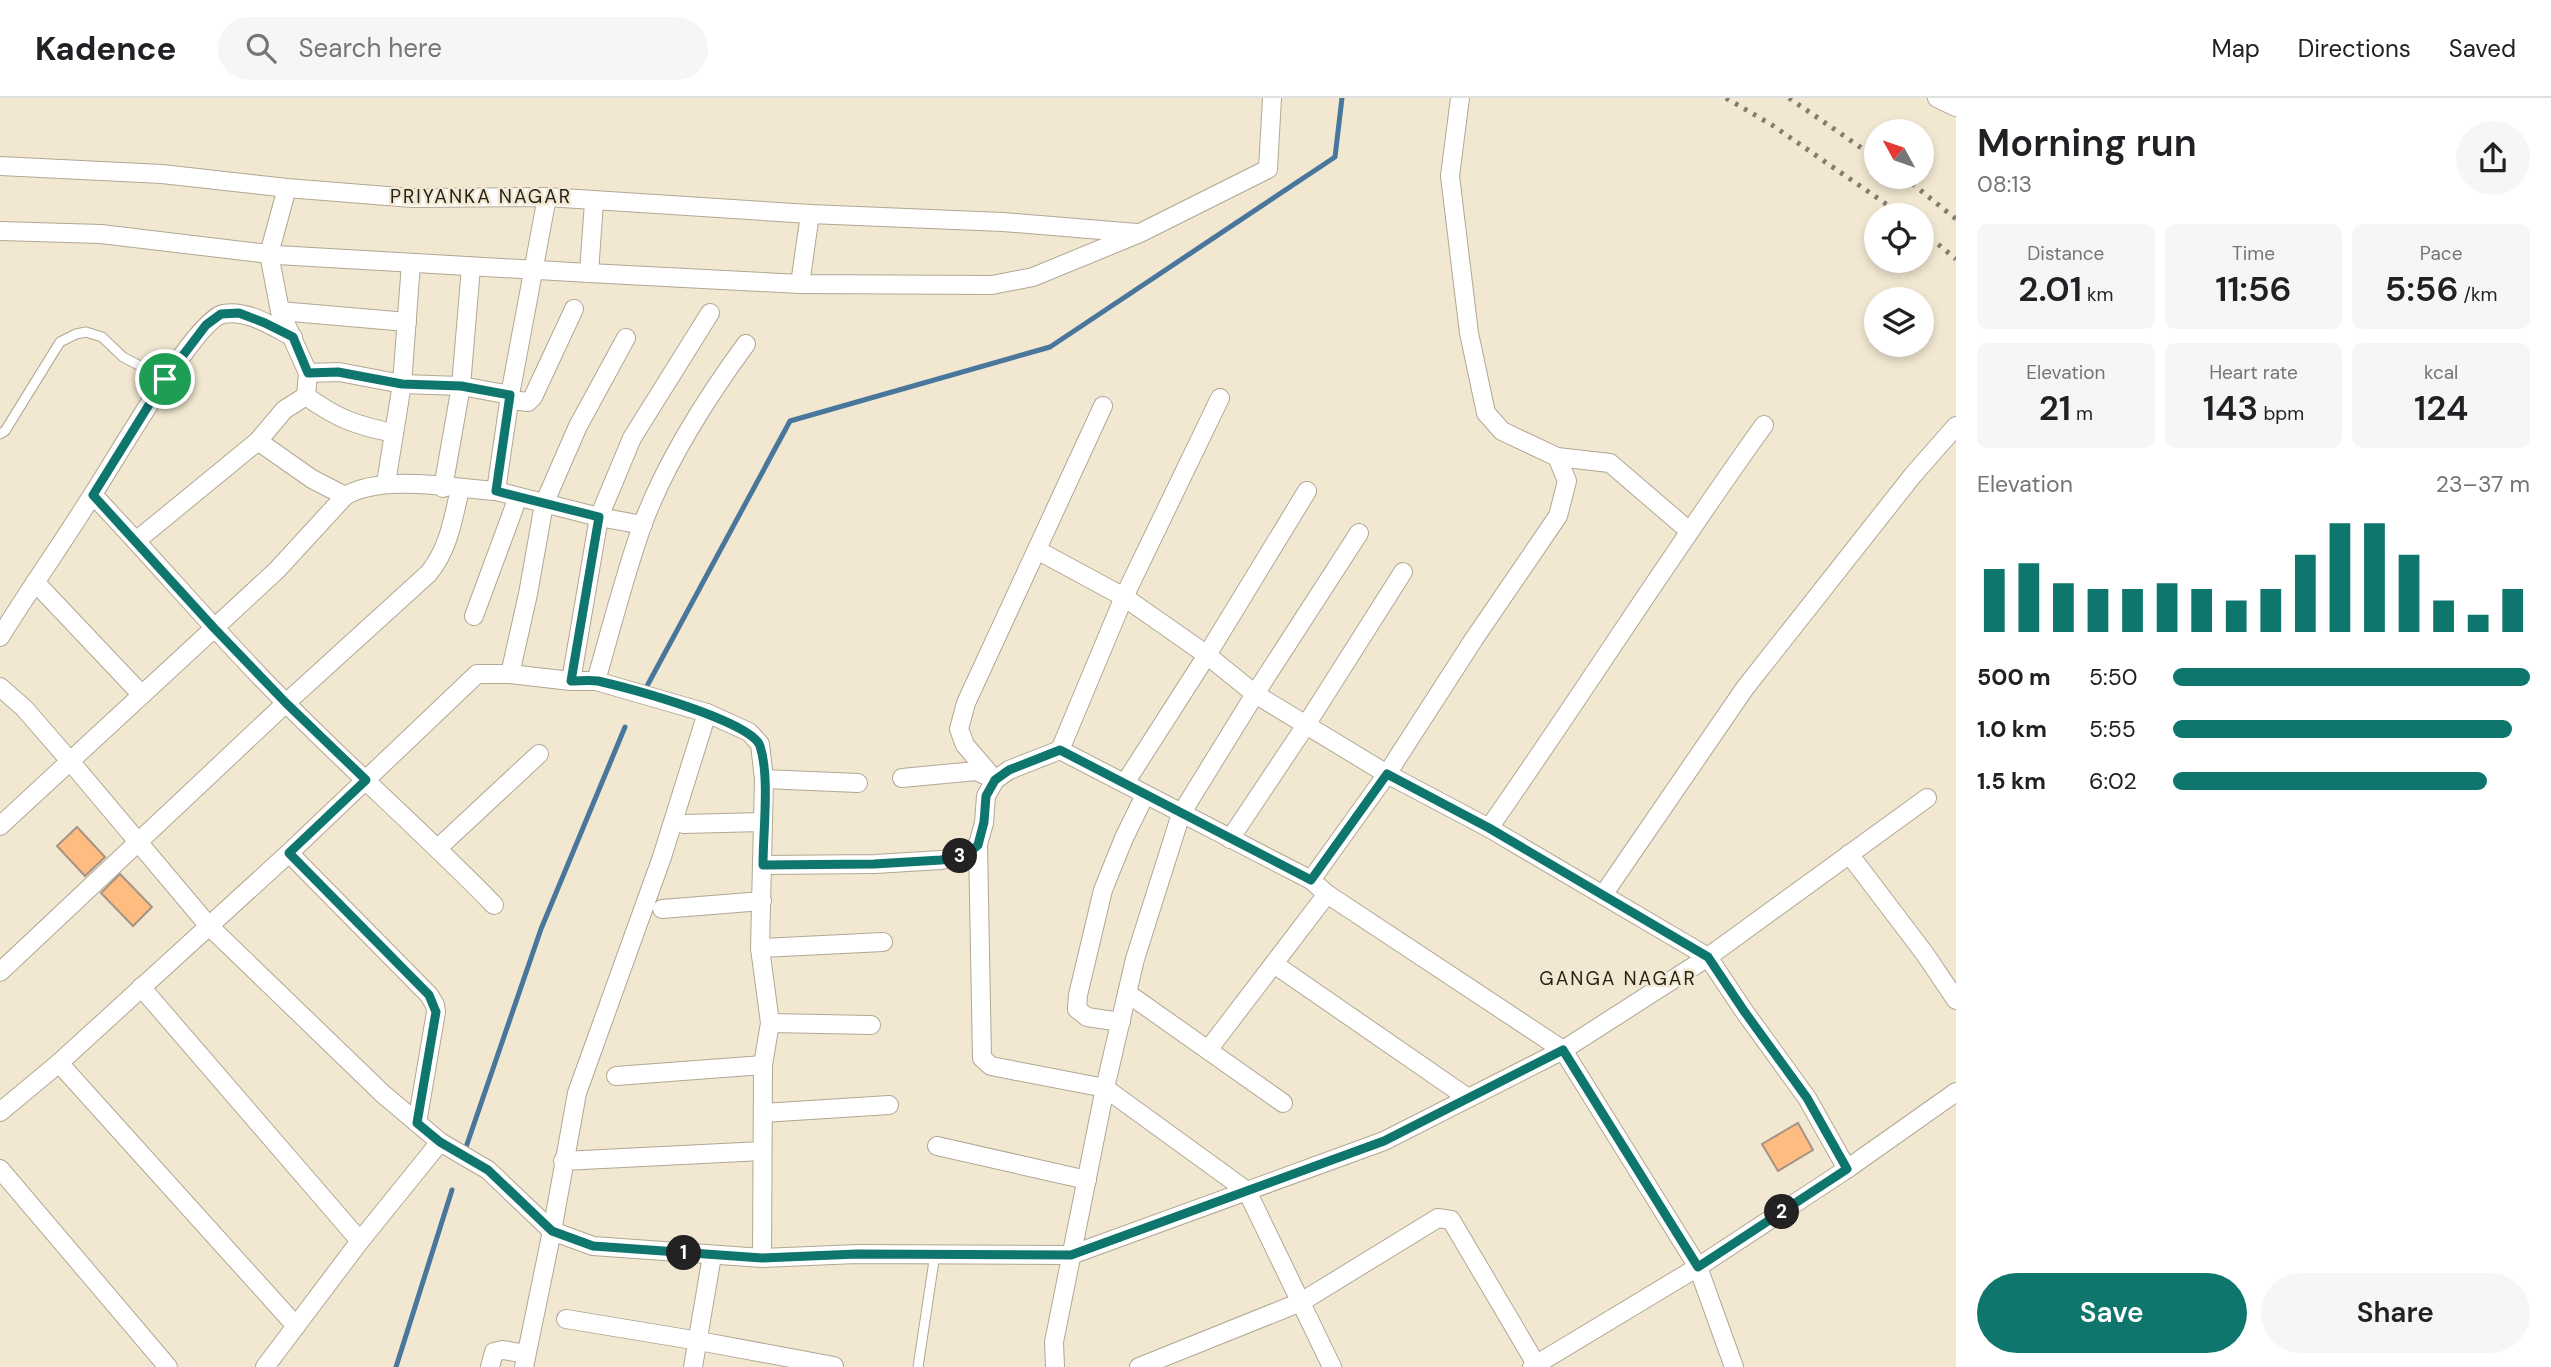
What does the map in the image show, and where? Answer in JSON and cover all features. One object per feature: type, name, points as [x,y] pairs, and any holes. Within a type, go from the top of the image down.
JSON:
[{"type":"street","points":[[0,231],[101,234],[269,254],[471,267],[800,284],[992,285],[1033,277],[1140,233],[1268,169],[1272,98]]},
{"type":"street","points":[[1460,98],[1450,176],[1469,333],[1486,413],[1502,431],[1558,457],[1610,463],[1688,530]]},
{"type":"street","points":[[0,166],[162,174],[412,198],[547,197],[810,214],[1003,222],[1140,233]]},
{"type":"street","points":[[287,188],[269,254],[280,310],[308,373],[306,396]]},
{"type":"street","points":[[496,491],[510,397],[547,197]]},
{"type":"street","points":[[589,273],[594,202]]},
{"type":"street","points":[[800,284],[810,214]]},
{"type":"street","points":[[386,483],[402,384],[411,263]]},
{"type":"street","points":[[0,972],[286,703],[397,604],[442,558],[449,536],[471,267]]},
{"type":"street","points":[[308,373],[338,372],[402,384],[461,386],[528,402],[533,397],[575,309]]},
{"type":"street","points":[[280,310],[407,322]]},
{"type":"street","points":[[0,637],[165,379],[206,325],[221,314],[239,313],[293,337]]},
{"type":"street","points":[[571,681],[599,517],[632,438],[710,313]]},
{"type":"street","points":[[510,674],[544,504],[578,426],[626,338]]},
{"type":"street","points":[[596,681],[643,525],[670,464],[709,394],[746,344]]},
{"type":"street","points":[[306,396],[331,414],[358,426],[394,433]]},
{"type":"street","points":[[136,541],[258,441],[284,410],[306,396]]},
{"type":"street","points":[[1220,398],[1124,597],[1060,750],[1009,770],[995,780],[986,796],[984,822],[978,845],[982,1058],[991,1066],[1105,1088],[1247,1191],[1332,1367]]},
{"type":"street","points":[[995,780],[965,746],[958,729],[966,703],[1103,406]]},
{"type":"street","points":[[1489,828],[1561,724],[1688,530],[1764,425]]},
{"type":"street","points":[[1603,895],[1745,688],[1887,508],[1956,426]]},
{"type":"street","points":[[258,441],[312,479],[345,496]]},
{"type":"street","points":[[1311,880],[1387,774],[1558,516],[1567,481],[1558,457]]},
{"type":"street","points":[[0,826],[277,570],[345,496],[359,488],[386,483],[496,491],[599,517],[643,525]]},
{"type":"street","points":[[1125,783],[1307,491]]},
{"type":"street","points":[[93,495],[286,703],[494,905]]},
{"type":"street","points":[[474,616],[518,497]]},
{"type":"street","points":[[1055,1367],[1054,1342],[1105,1088],[1135,959],[1181,814],[1359,533]]},
{"type":"street","points":[[1037,550],[1124,597],[1207,654],[1255,694],[1306,725],[1387,774],[1489,828],[1708,957],[1807,1098],[1847,1169]]},
{"type":"street","points":[[1230,839],[1403,572]]},
{"type":"street","points":[[35,582],[142,695]]},
{"type":"street","points":[[0,1112],[59,1063],[289,853],[477,674],[596,681],[708,713],[749,732],[760,744],[764,779],[760,948],[770,1023],[763,1065],[762,1258]]},
{"type":"street","points":[[0,687],[24,708],[71,761],[208,925],[383,1094],[440,1142],[488,1170],[552,1231],[593,1246],[712,1256],[762,1258],[857,1254],[1071,1255],[1384,1141],[1563,1050],[1708,957],[1927,797]]},
{"type":"street","points":[[490,1367],[494,1352],[503,1350],[525,1361],[577,1093],[662,857],[708,713]]},
{"type":"street","points":[[1060,750],[1311,880],[1327,894],[1563,1050],[1698,1267],[1734,1367]]},
{"type":"street","points":[[438,848],[539,754]]},
{"type":"street","points":[[902,778],[976,771],[995,780]]},
{"type":"street","points":[[764,779],[858,783]]},
{"type":"street","points":[[1121,1022],[1087,1017],[1077,1009],[1078,995],[1103,890],[1145,795]]},
{"type":"street","points":[[683,824],[762,822]]},
{"type":"street","points":[[763,865],[874,864],[941,860],[967,855],[978,845]]},
{"type":"street","points":[[289,853],[429,995],[435,1005],[417,1123]]},
{"type":"street","points":[[1849,855],[1925,954],[1956,1000]]},
{"type":"street","points":[[1208,1050],[1327,894]]},
{"type":"street","points":[[662,909],[762,901]]},
{"type":"street","points":[[760,948],[883,943]]},
{"type":"street","points":[[1274,964],[1468,1098]]},
{"type":"street","points":[[141,987],[360,1241]]},
{"type":"street","points":[[1127,993],[1283,1103]]},
{"type":"street","points":[[770,1023],[871,1025]]},
{"type":"street","points":[[59,1063],[296,1326]]},
{"type":"street","points":[[616,1076],[763,1065]]},
{"type":"street","points":[[1143,1366],[1301,1302],[1438,1218],[1451,1220],[1534,1366],[1698,1267],[1847,1169],[1956,1092]]},
{"type":"street","points":[[763,1113],[889,1105]]},
{"type":"street","points":[[265,1367],[360,1241],[440,1142]]},
{"type":"street","points":[[937,1146],[1087,1180]]},
{"type":"street","points":[[563,1161],[762,1151]]},
{"type":"street","points":[[0,1169],[168,1367]]},
{"type":"street","points":[[693,1367],[712,1256]]},
{"type":"street","points":[[566,1319],[834,1366]]},
{"type":"lane","points":[[0,434],[5,432],[60,342],[76,334],[86,332],[102,337],[123,357],[165,379]]},
{"type":"lane","points":[[918,1367],[935,1254]]},
{"type":"building","points":[[77,827],[105,857],[85,876],[57,846]]},
{"type":"building","points":[[120,874],[152,907],[133,926],[101,893]]},
{"type":"building","points":[[1798,1123],[1813,1150],[1778,1171],[1762,1144]]},
{"type":"waterway","points":[[647,686],[790,421],[1050,347],[1335,157],[1342,98]]},
{"type":"waterway","points":[[464,1153],[541,929],[625,727]]},
{"type":"waterway","points":[[396,1367],[452,1190]]},
{"type":"railway","points":[[1726,98],[1772,125],[1885,203]]},
{"type":"railway","points":[[1789,98],[1864,150]]},
{"type":"railway","points":[[1919,189],[1956,219]]},
{"type":"railway","points":[[1934,241],[1956,259]]},
{"type":"district","name":"PRIYANKA NAGAR","points":[[481,196]]},
{"type":"district","name":"GANGA NAGAR","points":[[1618,978]]},
{"type":"route","points":[[239,313],[293,337],[308,373],[338,372],[402,384],[461,386],[510,395],[496,491],[599,517],[571,681],[596,681],[708,713],[749,732],[760,744],[764,779],[763,865],[874,864],[941,860],[967,855],[978,845],[984,822],[986,796],[995,780],[1009,770],[1060,750],[1311,880],[1387,774],[1489,828],[1708,957],[1807,1098],[1847,1169],[1698,1267],[1563,1050],[1384,1141],[1071,1255],[857,1254],[762,1258],[712,1256],[593,1246],[552,1231],[488,1170],[440,1142],[417,1123],[435,1005],[429,995],[289,853],[366,780],[286,703],[214,628],[93,495],[165,379],[206,325],[221,314],[239,313]]}]
